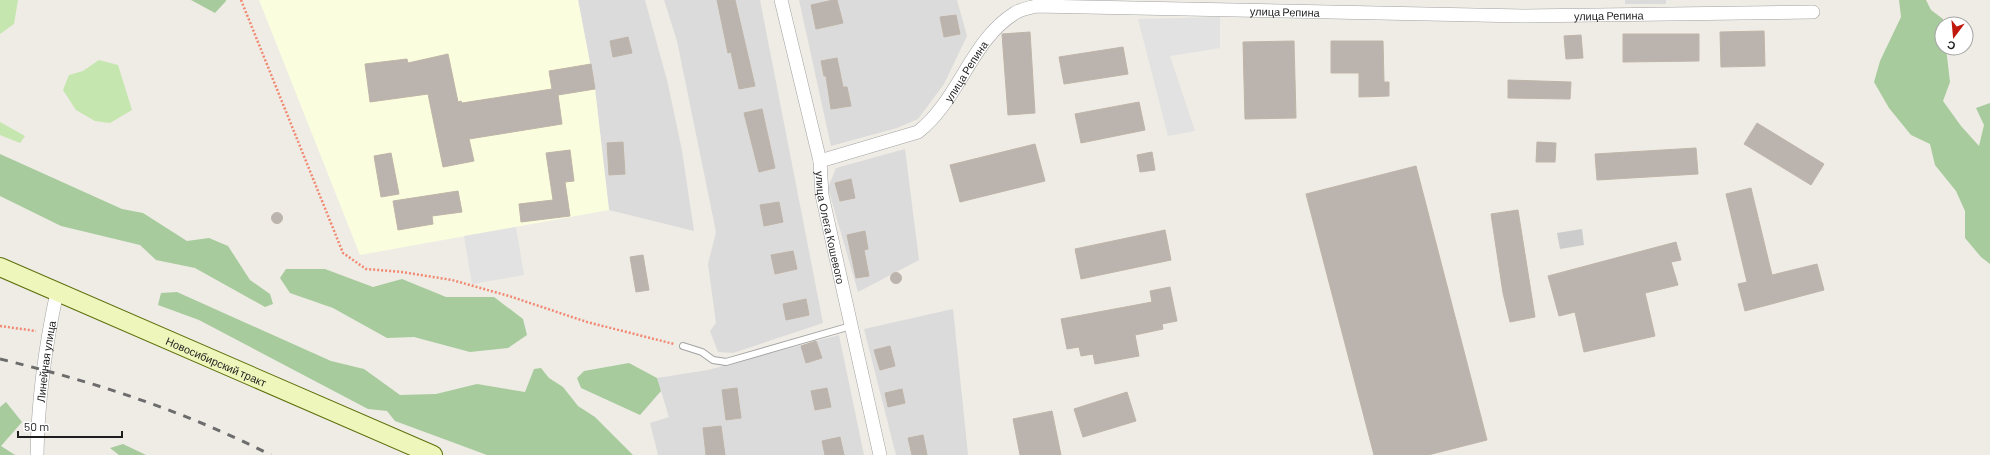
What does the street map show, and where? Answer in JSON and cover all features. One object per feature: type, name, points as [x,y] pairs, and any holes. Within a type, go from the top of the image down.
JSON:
[{"type":"main road","name":"Новосибирский тракт","points":[[0,268],[433,455]]},
{"type":"street","name":"улица Олега Кошевого","points":[[781,0],[820,161],[822,195],[880,455]]},
{"type":"street","name":"улица Репина","points":[[820,161],[918,132],[930,122],[948,100],[996,27],[1016,12],[1036,6],[1524,16],[1813,12]]},
{"type":"street","name":"Линейная улица","points":[[37,455],[38,410],[48,332],[57,292]]},
{"type":"lane","points":[[682,346],[702,352],[713,360],[726,362],[851,326]]},
{"type":"path","points":[[241,0],[343,253],[366,269],[402,272],[452,280],[510,296],[538,307],[587,322],[682,346]]},
{"type":"path","points":[[0,326],[48,332]]},
{"type":"shaded area","points":[[259,0],[578,0],[595,89],[609,210],[360,255]]},
{"type":"shaded area","points":[[578,0],[645,0],[668,84],[682,151],[694,231],[609,210],[595,89]]},
{"type":"shaded area","points":[[664,0],[760,0],[823,323],[733,353],[718,352],[710,331],[716,323],[708,264],[716,232],[677,41]]},
{"type":"shaded area","points":[[799,0],[957,0],[967,36],[944,84],[918,119],[897,128],[831,146]]},
{"type":"shaded area","points":[[1625,0],[1666,0],[1666,4],[1625,4]]},
{"type":"shaded area","points":[[1220,17],[1220,48],[1170,56],[1195,131],[1168,136],[1138,19]]},
{"type":"shaded area","points":[[905,149],[919,260],[858,292],[828,188],[836,168]]},
{"type":"shaded area","points":[[516,227],[524,275],[472,284],[464,236]]},
{"type":"shaded area","points":[[1582,229],[1584,245],[1560,249],[1557,233]]},
{"type":"shaded area","points":[[953,309],[968,455],[896,455],[864,329]]},
{"type":"shaded area","points":[[839,335],[864,455],[658,455],[650,423],[669,417],[657,378],[708,370]]},
{"type":"green space","points":[[0,0],[18,0],[14,24],[0,34]]},
{"type":"green space","points":[[191,0],[226,0],[226,1],[215,13]]},
{"type":"green space","points":[[1899,0],[1926,0],[1931,10],[1939,16],[1934,16],[1934,56],[1947,56],[1950,82],[1943,101],[1961,126],[1979,146],[1984,125],[1976,108],[1990,103],[1990,264],[1981,257],[1965,238],[1965,211],[1956,191],[1935,165],[1930,144],[1911,135],[1889,108],[1874,82],[1880,61],[1901,17]]},
{"type":"green space","points":[[99,60],[118,65],[132,110],[110,123],[95,121],[76,110],[63,90],[69,75],[83,71]]},
{"type":"green space","points":[[0,122],[25,136],[20,143],[0,135]]},
{"type":"green space","points":[[0,154],[122,209],[143,213],[187,241],[209,238],[228,246],[250,280],[270,294],[273,304],[265,307],[195,268],[156,260],[140,245],[61,226],[0,196]]},
{"type":"green space","points":[[286,269],[325,269],[373,287],[402,279],[446,297],[494,297],[523,319],[527,335],[508,348],[470,352],[414,337],[387,338],[333,308],[290,293],[280,278]]},
{"type":"green space","points":[[177,292],[331,361],[364,369],[400,395],[436,394],[477,384],[525,392],[534,369],[541,368],[549,378],[563,387],[578,406],[595,417],[633,455],[487,455],[395,421],[387,411],[368,409],[199,320],[158,305],[161,293]]},
{"type":"green space","points":[[629,363],[657,378],[661,391],[640,415],[581,388],[577,378],[584,371]]},
{"type":"green space","points":[[6,402],[22,422],[1,446],[15,455],[0,455],[0,407]]},
{"type":"green space","points":[[123,444],[146,455],[119,455],[110,448]]},
{"type":"building","points":[[717,0],[735,0],[755,86],[739,89],[731,52],[728,53]]},
{"type":"building","points":[[837,0],[843,23],[816,29],[811,5]]},
{"type":"building","points":[[956,15],[960,34],[944,37],[940,17]]},
{"type":"building","points":[[1764,31],[1765,66],[1721,67],[1720,32]]},
{"type":"building","points":[[1030,32],[1035,113],[1008,115],[1002,34]]},
{"type":"building","points":[[1623,34],[1699,34],[1699,61],[1623,62]]},
{"type":"building","points":[[1581,35],[1583,58],[1566,59],[1564,36]]},
{"type":"building","points":[[628,37],[632,53],[613,57],[610,41]]},
{"type":"building","points":[[1294,41],[1296,118],[1245,119],[1243,42]]},
{"type":"building","points":[[1331,41],[1383,41],[1384,82],[1389,82],[1389,96],[1359,97],[1359,73],[1331,73]]},
{"type":"building","points":[[1123,47],[1128,74],[1064,84],[1059,57]]},
{"type":"building","points":[[448,54],[458,102],[461,101],[462,103],[552,89],[549,71],[591,64],[595,89],[558,95],[562,124],[469,139],[474,161],[443,167],[428,94],[370,102],[365,64],[407,59],[408,63]]},
{"type":"building","points":[[837,58],[843,87],[847,87],[851,106],[831,109],[826,76],[824,76],[821,61]]},
{"type":"building","points":[[1508,80],[1571,82],[1570,99],[1508,98]]},
{"type":"building","points":[[1139,102],[1145,130],[1081,143],[1075,114]]},
{"type":"building","points":[[762,109],[775,168],[759,172],[744,113]]},
{"type":"building","points":[[1757,123],[1824,164],[1811,185],[1744,144]]},
{"type":"building","points":[[623,142],[625,174],[609,175],[607,143]]},
{"type":"building","points":[[1537,142],[1556,143],[1555,162],[1536,162]]},
{"type":"building","points":[[1035,144],[1045,181],[960,202],[950,165]]},
{"type":"building","points":[[1696,148],[1698,174],[1597,180],[1595,154]]},
{"type":"building","points":[[570,150],[574,181],[565,182],[570,216],[521,222],[519,204],[553,200],[546,153]]},
{"type":"building","points":[[1152,152],[1155,170],[1140,172],[1137,155]]},
{"type":"building","points":[[391,153],[399,194],[381,197],[374,156]]},
{"type":"building","points":[[1416,166],[1487,440],[1428,455],[1374,455],[1306,194]]},
{"type":"building","points":[[851,179],[855,198],[840,201],[835,183]]},
{"type":"building","points":[[1751,188],[1772,275],[1817,264],[1824,290],[1745,311],[1738,284],[1747,282],[1726,194]]},
{"type":"building","points":[[458,191],[462,212],[432,216],[433,224],[398,230],[393,201]]},
{"type":"building","points":[[779,202],[783,222],[764,226],[760,205]]},
{"type":"building","points":[[1518,210],[1535,317],[1510,322],[1503,293],[1491,214]]},
{"type":"building","points":[[277,212],[281,214],[283,218],[281,222],[277,224],[273,222],[271,218],[273,214]]},
{"type":"building","points":[[1165,230],[1171,260],[1081,279],[1075,249]]},
{"type":"building","points":[[865,231],[868,249],[864,250],[869,276],[856,278],[847,235]]},
{"type":"building","points":[[1676,242],[1681,260],[1671,262],[1678,285],[1645,293],[1655,336],[1584,352],[1575,312],[1559,316],[1548,276]]},
{"type":"building","points":[[793,251],[797,269],[775,274],[771,255]]},
{"type":"building","points":[[643,255],[649,290],[636,292],[630,257]]},
{"type":"building","points":[[896,272],[900,274],[902,278],[900,282],[896,284],[892,282],[890,278],[892,274]]},
{"type":"building","points":[[1170,287],[1177,321],[1162,324],[1163,329],[1135,335],[1139,356],[1095,364],[1093,354],[1081,356],[1079,347],[1067,349],[1061,319],[1152,302],[1150,291]]},
{"type":"building","points":[[806,299],[809,315],[786,320],[783,304]]},
{"type":"building","points":[[816,341],[822,358],[806,363],[801,346]]},
{"type":"building","points":[[890,346],[895,366],[880,370],[874,350]]},
{"type":"building","points":[[737,388],[741,418],[726,420],[722,390]]},
{"type":"building","points":[[827,388],[831,407],[815,410],[811,391]]},
{"type":"building","points":[[902,389],[905,403],[888,407],[885,393]]},
{"type":"building","points":[[1127,392],[1136,421],[1083,437],[1074,409]]},
{"type":"building","points":[[1052,411],[1061,455],[1020,455],[1013,419]]},
{"type":"building","points":[[721,426],[725,455],[706,455],[703,428]]},
{"type":"building","points":[[923,435],[927,455],[912,455],[908,438]]},
{"type":"building","points":[[840,437],[844,455],[825,455],[822,441]]},
{"type":"railway","points":[[0,359],[105,388],[172,411],[238,439],[271,455]]}]
